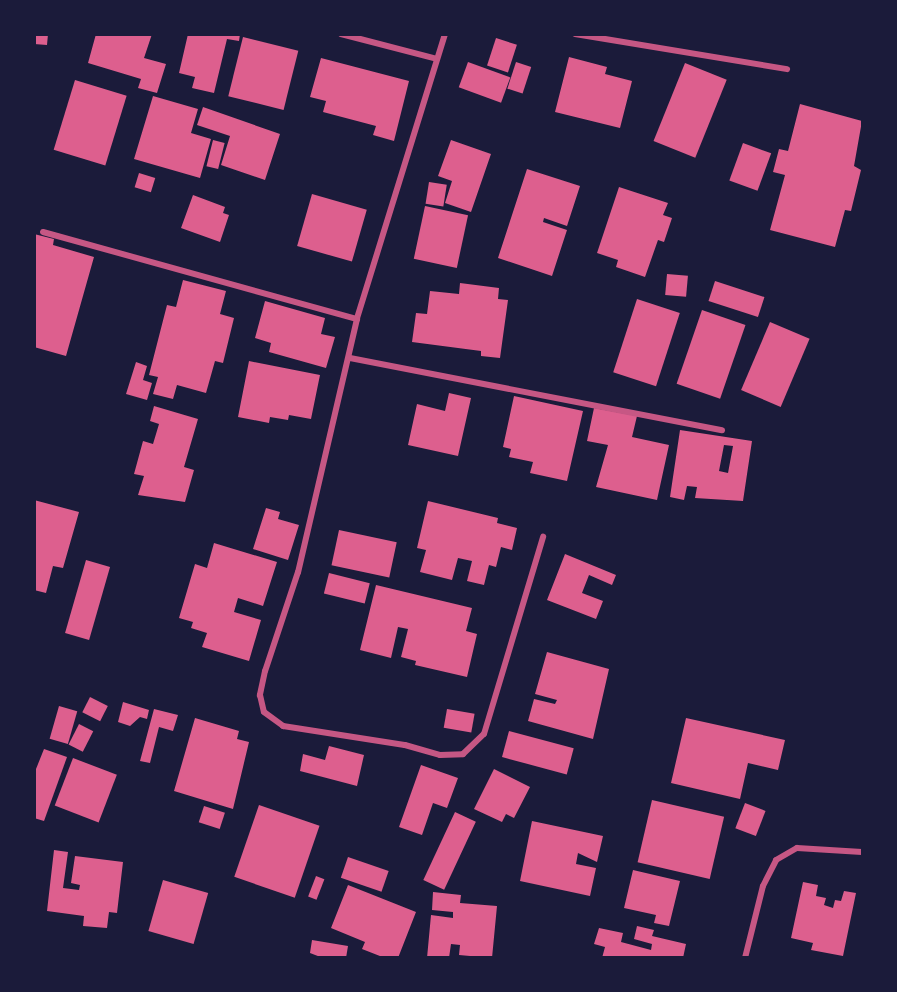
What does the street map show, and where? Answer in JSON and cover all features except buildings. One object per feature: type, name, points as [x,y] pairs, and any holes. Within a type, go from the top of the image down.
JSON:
[{"type":"street","points":[[341,34],[437,60]]},
{"type":"street","points":[[445,34],[357,319],[350,358],[298,572],[265,671],[260,695],[272,721],[440,755],[463,754],[484,734],[543,537]]},
{"type":"street","points":[[575,34],[787,69]]},
{"type":"street","points":[[43,232],[357,319]]},
{"type":"street","points":[[350,358],[722,430]]},
{"type":"street","points":[[745,957],[763,886],[776,860],[797,848],[862,852]]}]
